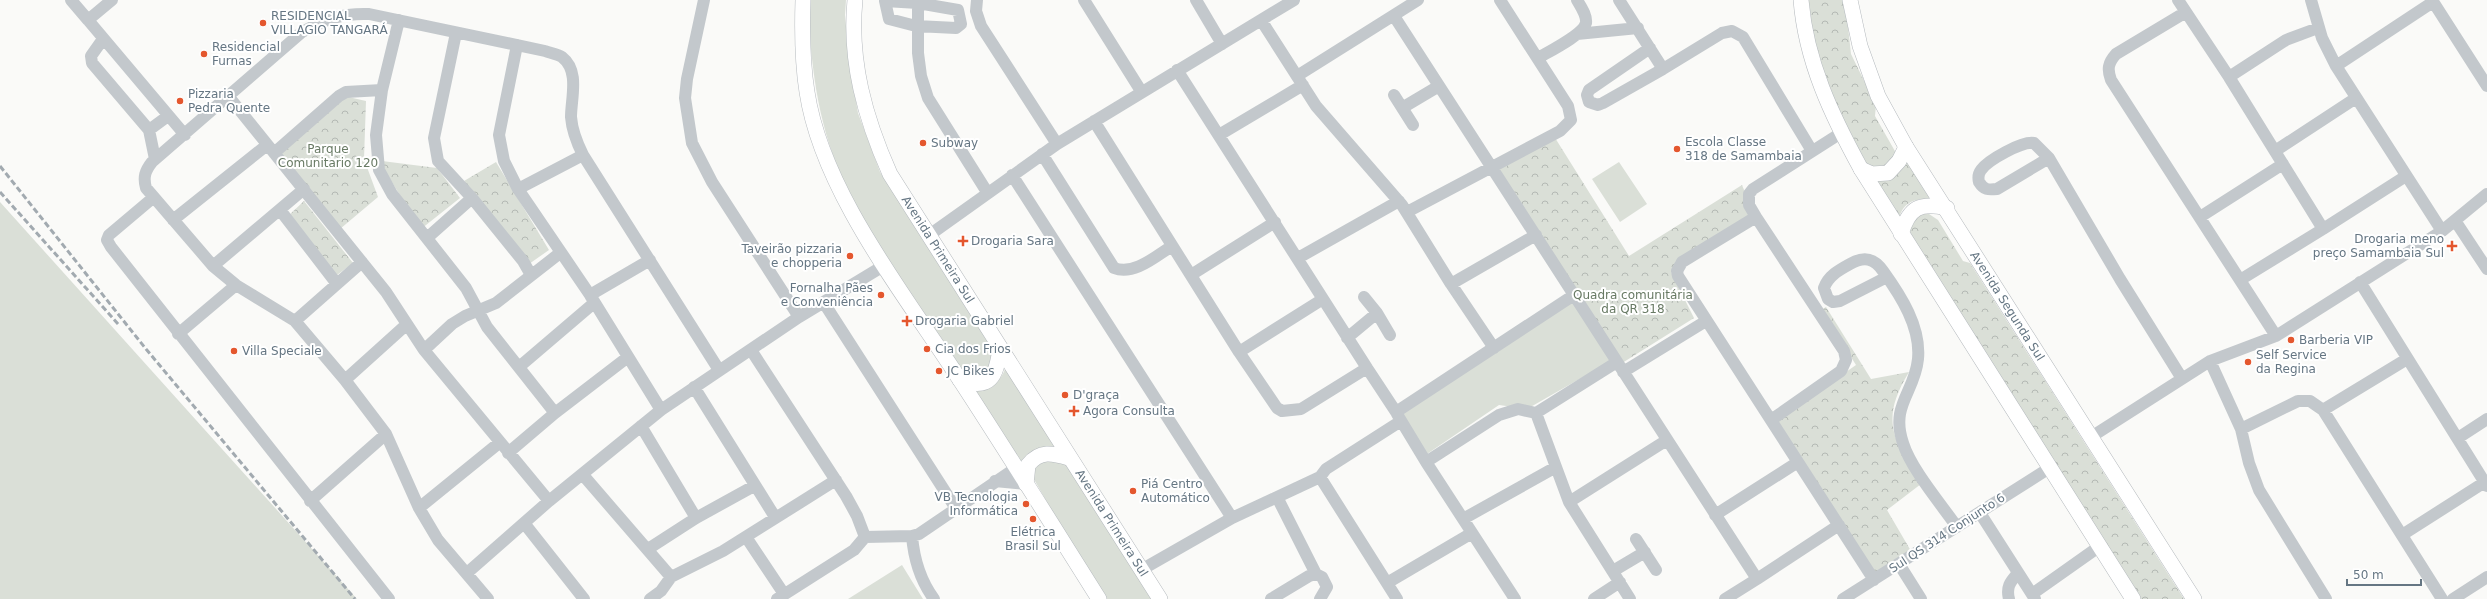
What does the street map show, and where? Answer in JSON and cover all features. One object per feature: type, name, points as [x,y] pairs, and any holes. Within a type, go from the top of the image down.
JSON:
[{"type":"main road","points":[[803,0],[802,46],[807,94],[819,139],[834,178],[885,265],[1099,599]]},
{"type":"main road","name":"Avenida Primeira Sul","points":[[855,0],[853,33],[855,61],[868,119],[890,174],[1069,458],[1160,599]]},
{"type":"main road","points":[[1800,0],[1813,63],[1827,103],[1841,133],[1861,169],[1901,234],[2051,467],[2133,599]]},
{"type":"main road","name":"Avenida Segunda Sul","points":[[1850,0],[1860,46],[1878,96],[1906,147],[1947,208],[2194,599]]},
{"type":"main road","points":[[1861,169],[1872,174],[1888,173],[1899,161],[1906,147]]},
{"type":"main road","points":[[1901,234],[1908,215],[1918,207],[1934,205],[1947,208]]},
{"type":"main road","points":[[960,380],[977,384],[990,380],[997,368],[1000,349]]},
{"type":"main road","points":[[1026,484],[1028,465],[1037,456],[1052,453],[1069,458]]},
{"type":"street","points":[[71,0],[185,135]]},
{"type":"street","points":[[88,20],[112,0]]},
{"type":"street","points":[[704,0],[687,78],[686,114],[692,143],[712,182],[799,317]]},
{"type":"street","points":[[976,0],[976,11],[981,26],[1057,144]]},
{"type":"street","points":[[1084,0],[1141,91]]},
{"type":"street","points":[[1196,0],[1222,44]]},
{"type":"street","points":[[928,236],[987,192],[1057,144],[1141,91],[1294,0]]},
{"type":"street","points":[[1219,135],[1418,0]]},
{"type":"street","points":[[1407,212],[1560,130],[1571,120],[1568,106],[1500,0]]},
{"type":"street","points":[[1538,58],[1577,34],[1586,22],[1577,0]]},
{"type":"street","points":[[1620,0],[1663,69]]},
{"type":"street","points":[[2178,0],[2229,77],[2323,229]]},
{"type":"street","points":[[2312,0],[2318,28],[2336,66],[2442,231]]},
{"type":"street","points":[[885,1],[918,3],[958,10],[961,16],[961,24],[956,28],[916,26],[889,19],[885,1]]},
{"type":"street","points":[[2336,66],[2432,1],[2485,80]]},
{"type":"street","points":[[918,3],[916,26],[921,76],[928,98],[987,192]]},
{"type":"street","points":[[2186,12],[2116,54],[2109,65],[2108,72],[2111,80],[2276,336]]},
{"type":"street","points":[[488,599],[438,540],[419,508],[386,434],[345,380],[295,321],[236,285],[213,266],[146,188],[144,179],[146,169],[155,159],[229,97],[302,32],[329,18],[348,13],[369,14],[399,20],[517,45],[562,57],[571,69],[574,80],[571,118],[575,137],[583,155],[719,370]]},
{"type":"street","points":[[1394,16],[1757,579]]},
{"type":"street","points":[[399,20],[382,90],[376,135],[379,170],[392,194],[466,288],[487,327],[555,413]]},
{"type":"street","points":[[1262,20],[1300,81],[1333,128],[1399,201],[1407,212],[1451,284],[1494,348]]},
{"type":"street","points":[[1577,34],[1638,28]]},
{"type":"street","points":[[2229,77],[2286,40],[2318,28]]},
{"type":"street","points":[[1650,48],[1589,90],[1587,95],[1589,102],[1598,105],[1603,103],[1722,33],[1732,31],[1739,34],[1746,40],[1812,151]]},
{"type":"street","points":[[456,33],[436,129],[434,145],[438,161],[472,198],[523,261],[531,275]]},
{"type":"street","points":[[103,39],[91,56],[92,63],[149,130],[155,159]]},
{"type":"street","points":[[517,45],[499,134],[504,161],[518,189],[592,299],[661,410]]},
{"type":"street","points":[[1177,70],[1298,258],[1347,338],[1399,417],[1426,462],[1515,599]]},
{"type":"street","points":[[1402,108],[1439,86]]},
{"type":"street","points":[[173,220],[271,149],[339,96],[346,92],[382,90]]},
{"type":"street","points":[[1394,95],[1413,125]]},
{"type":"street","points":[[229,97],[386,292],[406,325],[424,350],[499,443],[549,501]]},
{"type":"street","points":[[2274,151],[2356,98]]},
{"type":"street","points":[[149,130],[168,116]]},
{"type":"street","points":[[1094,121],[1268,397],[1282,411],[1300,409],[1367,368]]},
{"type":"street","points":[[1771,420],[1841,371],[1846,364],[1844,351],[1756,217],[1748,199],[1753,189],[1841,133]]},
{"type":"street","points":[[2049,158],[1997,189],[1988,190],[1982,188],[1979,182],[1980,170],[2021,144],[2034,143],[2049,158],[2120,279],[2182,377]]},
{"type":"street","points":[[1042,154],[1114,268],[1122,271],[1144,264],[1172,246]]},
{"type":"street","points":[[518,189],[583,155]]},
{"type":"street","points":[[2200,217],[2283,164]]},
{"type":"street","points":[[1012,175],[1232,518]]},
{"type":"street","points":[[2240,280],[2406,176]]},
{"type":"street","points":[[213,266],[304,189]]},
{"type":"street","points":[[2091,437],[2182,377],[2210,361],[2276,336],[2456,222],[2487,194]]},
{"type":"street","points":[[154,197],[109,235],[108,240],[178,334],[389,599]]},
{"type":"street","points":[[426,238],[472,198]]},
{"type":"street","points":[[1298,258],[1399,201]]},
{"type":"street","points":[[280,210],[337,284]]},
{"type":"street","points":[[1756,217],[1678,267],[1677,271],[1681,282],[1874,580]]},
{"type":"street","points":[[1191,275],[1275,222]]},
{"type":"street","points":[[2456,222],[2487,269]]},
{"type":"street","points":[[1451,284],[1536,236]]},
{"type":"street","points":[[424,350],[452,324],[477,310],[496,303],[560,253]]},
{"type":"street","points":[[1887,277],[1847,299],[1832,302],[1828,298],[1824,288],[1826,281],[1858,260],[1866,258],[1876,261],[1887,277],[1912,319],[1918,343],[1918,360],[1900,409],[1899,426],[1903,443],[1910,459],[1957,527]]},
{"type":"street","points":[[519,367],[592,299],[650,260]]},
{"type":"street","points":[[295,321],[362,262]]},
{"type":"street","points":[[467,573],[524,522],[661,410],[799,317],[885,265]]},
{"type":"street","points":[[2360,282],[2486,484],[2402,535]]},
{"type":"street","points":[[178,334],[236,285]]},
{"type":"street","points":[[1142,570],[1232,518],[1320,477],[1326,469],[1494,348],[1574,296]]},
{"type":"street","points":[[1364,297],[1377,313],[1390,334]]},
{"type":"street","points":[[1815,307],[1828,298]]},
{"type":"street","points":[[1239,352],[1323,299]]},
{"type":"street","points":[[824,303],[956,507]]},
{"type":"street","points":[[1347,338],[1377,313]]},
{"type":"street","points":[[1426,462],[1499,415],[1518,410],[1536,413],[1706,321]]},
{"type":"street","points":[[345,380],[406,325]]},
{"type":"street","points":[[751,350],[836,480],[857,516],[865,537]]},
{"type":"street","points":[[508,453],[555,413],[628,357]]},
{"type":"street","points":[[2323,410],[2407,359]]},
{"type":"street","points":[[2210,361],[2241,428],[2249,463],[2259,490],[2326,599]]},
{"type":"street","points":[[694,387],[754,486],[775,517]]},
{"type":"street","points":[[2241,428],[2298,401],[2310,401],[2318,404],[2442,599]]},
{"type":"street","points":[[1536,413],[1569,502],[1630,599]]},
{"type":"street","points":[[2458,438],[2487,420]]},
{"type":"street","points":[[641,426],[696,518]]},
{"type":"street","points":[[310,501],[386,434]]},
{"type":"street","points":[[1569,502],[1667,440]]},
{"type":"street","points":[[419,508],[499,443]]},
{"type":"street","points":[[1715,515],[1798,462]]},
{"type":"street","points":[[1463,519],[1556,467]]},
{"type":"street","name":"Sul QS 314 Conjunto 6","points":[[1843,599],[2051,467]]},
{"type":"street","points":[[746,537],[781,597],[854,550],[865,537],[912,536],[919,534],[956,507],[1016,468]]},
{"type":"street","points":[[583,475],[671,577]]},
{"type":"street","points":[[1320,477],[1397,599]]},
{"type":"street","points":[[650,599],[661,591],[671,577],[746,537],[775,517],[836,480]]},
{"type":"street","points":[[995,481],[1026,484]]},
{"type":"street","points":[[648,549],[696,518],[754,486]]},
{"type":"street","points":[[1277,497],[1316,574]]},
{"type":"street","points":[[1980,513],[2033,597],[2100,546]]},
{"type":"street","points":[[524,522],[584,599]]},
{"type":"street","points":[[1726,599],[1839,525]]},
{"type":"street","points":[[1387,583],[1472,533]]},
{"type":"street","points":[[912,536],[914,560],[927,589],[934,599]]},
{"type":"street","points":[[1636,539],[1656,570]]},
{"type":"street","points":[[1613,571],[1645,552]]},
{"type":"street","points":[[1899,564],[1921,599]]},
{"type":"street","points":[[2010,599],[2007,590],[2009,583],[2018,573]]},
{"type":"street","points":[[1271,599],[1309,576],[1316,574],[1322,576],[1327,587],[1320,599]]},
{"type":"street","points":[[2453,599],[2487,577]]},
{"type":"street","points":[[1594,599],[1620,582]]},
{"type":"green space","points":[[808,0],[846,0],[845,15],[849,60],[858,113],[880,172],[997,355],[989,375],[971,379],[963,371],[897,276],[853,201],[841,175],[826,133],[816,89]]},
{"type":"green space","points":[[1805,0],[1845,0],[1851,54],[1876,105],[1875,116],[1896,153],[1891,169],[1865,166],[1818,67]]},
{"type":"green space","name":"Parque Comunitario 120","points":[[344,96],[366,101],[364,159],[378,197],[340,229],[277,151]]},
{"type":"green space","name":"Quadra comunitária da QR 318","points":[[1552,133],[1629,256],[1742,185],[1754,214],[1676,261],[1671,272],[1694,318],[1619,365],[1488,167]]},
{"type":"green space","points":[[1907,158],[1933,200],[1926,199],[1914,201],[1905,206],[1898,223],[1872,180]]},
{"type":"green space","points":[[382,161],[437,168],[460,198],[421,229],[385,171]]},
{"type":"green space","points":[[496,162],[549,250],[529,264],[464,181]]},
{"type":"green space","points":[[1619,162],[1647,204],[1620,222],[1592,179]]},
{"type":"green space","points":[[304,201],[353,263],[333,278],[287,217]]},
{"type":"green space","points":[[0,202],[357,599],[0,599]]},
{"type":"green space","points":[[1926,212],[1938,220],[1963,261],[1970,263],[2184,599],[2136,599],[1911,237],[1909,224],[1917,214]]},
{"type":"green space","points":[[1574,299],[1611,361],[1527,409],[1499,405],[1424,456],[1398,414]]},
{"type":"green space","points":[[1826,307],[1871,379],[1909,372],[1894,404],[1892,418],[1897,443],[1921,484],[1887,510],[1911,551],[1875,573],[1777,420],[1856,365],[1821,310]]},
{"type":"green space","points":[[1006,367],[1061,451],[1044,448],[1022,460],[1020,465],[970,388],[992,385],[997,382]]},
{"type":"green space","points":[[1039,459],[1066,464],[1152,599],[1102,599],[1031,474]]},
{"type":"green space","points":[[902,565],[923,599],[848,599]]},
{"type":"railway","points":[[0,166],[146,349],[355,599]]},
{"type":"railway","points":[[0,192],[119,325]]},
{"type":"place","name":"RESIDENCIAL VILLAGIO TANGARÁ","points":[[263,23]]},
{"type":"place","name":"Residencial Furnas","points":[[204,54]]},
{"type":"place","name":"Pizzaria Pedra Quente","points":[[180,101]]},
{"type":"place","name":"Subway","points":[[923,143]]},
{"type":"place","name":"Escola Classe 318 de Samambaia","points":[[1677,149]]},
{"type":"place","name":"Drogaria Sara","points":[[963,241]]},
{"type":"place","name":"Drogaria meno preço Samambaia Sul","points":[[2452,246]]},
{"type":"place","name":"Taveirão pizzaria e chopperia","points":[[850,256]]},
{"type":"place","name":"Fornalha Pães e Conveniência","points":[[881,295]]},
{"type":"place","name":"Drogaria Gabriel","points":[[907,321]]},
{"type":"place","name":"Barberia VIP","points":[[2291,340]]},
{"type":"place","name":"Cia dos Frios","points":[[927,349]]},
{"type":"place","name":"Villa Speciale","points":[[234,351]]},
{"type":"place","name":"Self Service da Regina","points":[[2248,362]]},
{"type":"place","name":"JC Bikes","points":[[939,371]]},
{"type":"place","name":"D'graça","points":[[1065,395]]},
{"type":"place","name":"Agora Consulta","points":[[1074,411]]},
{"type":"place","name":"Piá Centro Automático","points":[[1133,491]]},
{"type":"place","name":"VB Tecnologia Informática","points":[[1026,504]]},
{"type":"place","name":"Elétrica Brasil Sul","points":[[1033,519]]}]
